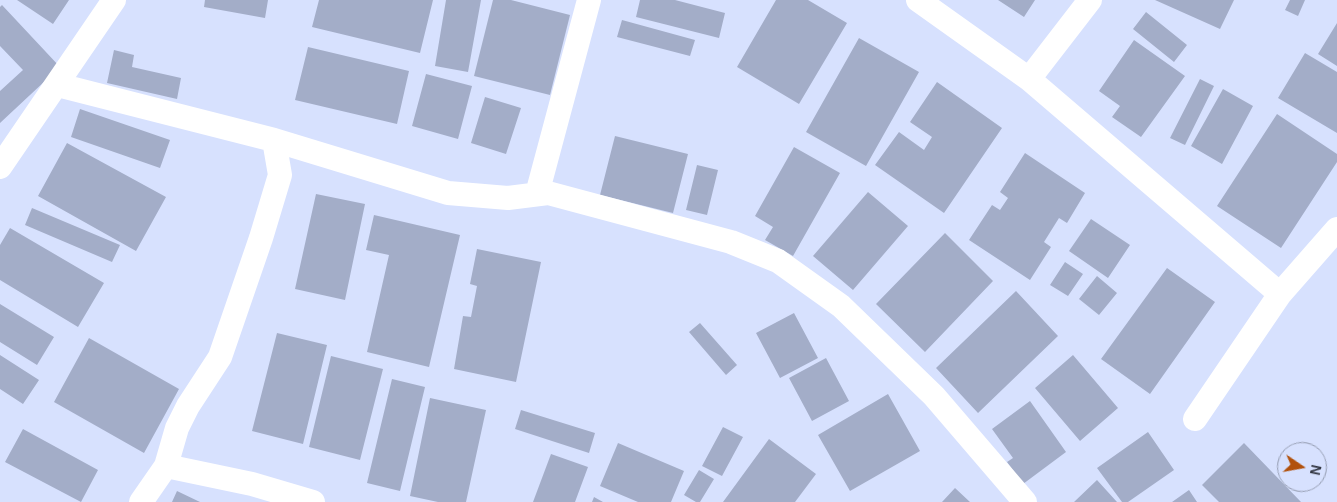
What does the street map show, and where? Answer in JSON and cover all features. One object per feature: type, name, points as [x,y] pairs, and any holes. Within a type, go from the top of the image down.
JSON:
[{"type":"street","points":[[0,167],[58,85],[114,0]]},
{"type":"street","points":[[537,194],[589,0]]},
{"type":"street","points":[[918,0],[1029,79],[1280,294]]},
{"type":"street","points":[[1029,79],[1090,0]]},
{"type":"street","points":[[58,85],[274,140],[448,193],[508,198],[548,193],[731,242],[778,261],[841,306],[934,396],[1024,502]]},
{"type":"street","points":[[141,502],[166,466],[180,421],[220,357],[262,238],[280,175],[274,140]]},
{"type":"street","points":[[1195,419],[1280,294],[1337,229]]},
{"type":"street","points":[[166,466],[252,484],[313,502]]},
{"type":"building","points":[[17,0],[69,0],[53,24]]},
{"type":"building","points":[[205,0],[268,0],[265,18],[204,7]]},
{"type":"building","points":[[319,0],[433,0],[420,53],[312,27]]},
{"type":"building","points":[[446,0],[481,0],[468,72],[435,66]]},
{"type":"building","points":[[493,0],[511,0],[570,15],[550,95],[474,76]]},
{"type":"building","points":[[640,0],[675,0],[725,13],[719,38],[636,17]]},
{"type":"building","points":[[776,0],[808,0],[847,23],[799,104],[737,67]]},
{"type":"building","points":[[998,0],[1035,0],[1024,17]]},
{"type":"building","points":[[1155,0],[1234,0],[1220,29]]},
{"type":"building","points":[[1290,0],[1305,0],[1298,16],[1285,10]]},
{"type":"building","points":[[2,5],[60,67],[0,123],[0,91],[23,70],[0,46],[0,7]]},
{"type":"building","points":[[1146,12],[1187,45],[1174,62],[1133,29]]},
{"type":"building","points":[[622,20],[695,40],[690,56],[617,37]]},
{"type":"building","points":[[1337,23],[1337,66],[1318,54]]},
{"type":"building","points":[[859,38],[919,72],[866,166],[806,132]]},
{"type":"building","points":[[1134,40],[1185,76],[1141,137],[1112,117],[1120,106],[1099,91]]},
{"type":"building","points":[[308,47],[409,71],[397,124],[295,100]]},
{"type":"building","points":[[114,50],[134,55],[132,67],[181,78],[177,99],[107,83]]},
{"type":"building","points":[[1305,53],[1337,72],[1337,133],[1278,98]]},
{"type":"building","points":[[426,74],[472,86],[458,139],[412,126]]},
{"type":"building","points":[[1200,79],[1214,86],[1185,145],[1170,138]]},
{"type":"building","points":[[937,82],[1002,128],[944,213],[875,165],[899,132],[924,150],[932,137],[910,122]]},
{"type":"building","points":[[1223,89],[1253,106],[1222,164],[1191,146]]},
{"type":"building","points":[[485,97],[521,108],[506,154],[471,143]]},
{"type":"building","points":[[80,109],[170,140],[160,168],[71,137]]},
{"type":"building","points":[[1277,114],[1337,154],[1337,162],[1281,248],[1217,206]]},
{"type":"building","points":[[615,136],[688,154],[673,213],[600,195]]},
{"type":"building","points":[[67,143],[166,197],[136,251],[38,196]]},
{"type":"building","points":[[794,147],[840,173],[793,256],[765,240],[773,227],[755,216]]},
{"type":"building","points":[[1025,153],[1085,193],[1067,223],[1059,218],[1044,242],[1051,247],[1030,280],[969,240],[992,205],[1000,210],[1008,198],[1000,192]]},
{"type":"building","points":[[697,165],[718,170],[707,215],[686,210]]},
{"type":"building","points":[[868,192],[908,226],[853,290],[813,256]]},
{"type":"building","points":[[316,194],[365,204],[345,300],[295,289]]},
{"type":"building","points":[[32,208],[120,245],[112,262],[25,225]]},
{"type":"building","points":[[374,215],[460,235],[429,367],[367,352],[389,255],[366,250]]},
{"type":"building","points":[[1091,219],[1130,245],[1108,278],[1069,251]]},
{"type":"building","points":[[10,228],[104,283],[78,327],[0,280],[0,245]]},
{"type":"building","points":[[945,233],[993,281],[925,352],[876,304]]},
{"type":"building","points":[[477,249],[541,262],[516,382],[454,369],[463,316],[471,317],[477,286],[470,284]]},
{"type":"building","points":[[1065,262],[1083,274],[1068,296],[1050,285]]},
{"type":"building","points":[[1167,268],[1215,302],[1150,394],[1101,359]]},
{"type":"building","points":[[1097,276],[1117,293],[1099,315],[1079,299]]},
{"type":"building","points":[[1016,291],[1058,336],[978,413],[936,368]]},
{"type":"building","points":[[0,304],[54,337],[37,365],[0,342]]},
{"type":"building","points":[[794,313],[818,358],[780,378],[756,333]]},
{"type":"building","points":[[700,323],[737,365],[726,375],[689,332]]},
{"type":"building","points":[[277,333],[327,345],[303,444],[252,431]]},
{"type":"building","points":[[89,338],[179,389],[144,453],[54,402]]},
{"type":"building","points":[[0,355],[39,380],[23,404],[0,389]]},
{"type":"building","points":[[1073,355],[1118,408],[1080,441],[1035,388]]},
{"type":"building","points":[[331,356],[383,369],[360,460],[309,447]]},
{"type":"building","points":[[826,358],[849,401],[812,421],[789,378]]},
{"type":"building","points":[[392,379],[425,387],[400,491],[367,483]]},
{"type":"building","points":[[888,394],[920,451],[850,491],[818,435]]},
{"type":"building","points":[[430,398],[486,410],[466,502],[438,502],[410,496]]},
{"type":"building","points":[[1030,401],[1066,452],[1023,484],[1007,462],[1013,458],[992,429]]},
{"type":"building","points":[[521,410],[595,433],[589,453],[515,429]]},
{"type":"building","points":[[723,427],[743,437],[722,476],[702,466]]},
{"type":"building","points":[[23,429],[98,470],[81,502],[5,462]]},
{"type":"building","points":[[1148,432],[1174,470],[1128,502],[1122,502],[1097,468]]},
{"type":"building","points":[[769,439],[816,474],[795,502],[723,502]]},
{"type":"building","points":[[618,443],[684,471],[671,502],[638,502],[600,486]]},
{"type":"building","points":[[1244,443],[1277,477],[1277,492],[1291,492],[1301,502],[1219,502],[1202,485]]},
{"type":"building","points":[[551,454],[588,467],[575,502],[533,502]]},
{"type":"building","points":[[699,470],[714,479],[700,502],[696,502],[684,495]]},
{"type":"building","points":[[1097,480],[1117,502],[1074,502]]},
{"type":"building","points":[[955,488],[970,502],[942,502]]},
{"type":"building","points":[[1189,490],[1197,502],[1172,502]]},
{"type":"building","points":[[177,491],[200,502],[172,502]]},
{"type":"building","points":[[594,497],[603,502],[592,502]]}]
